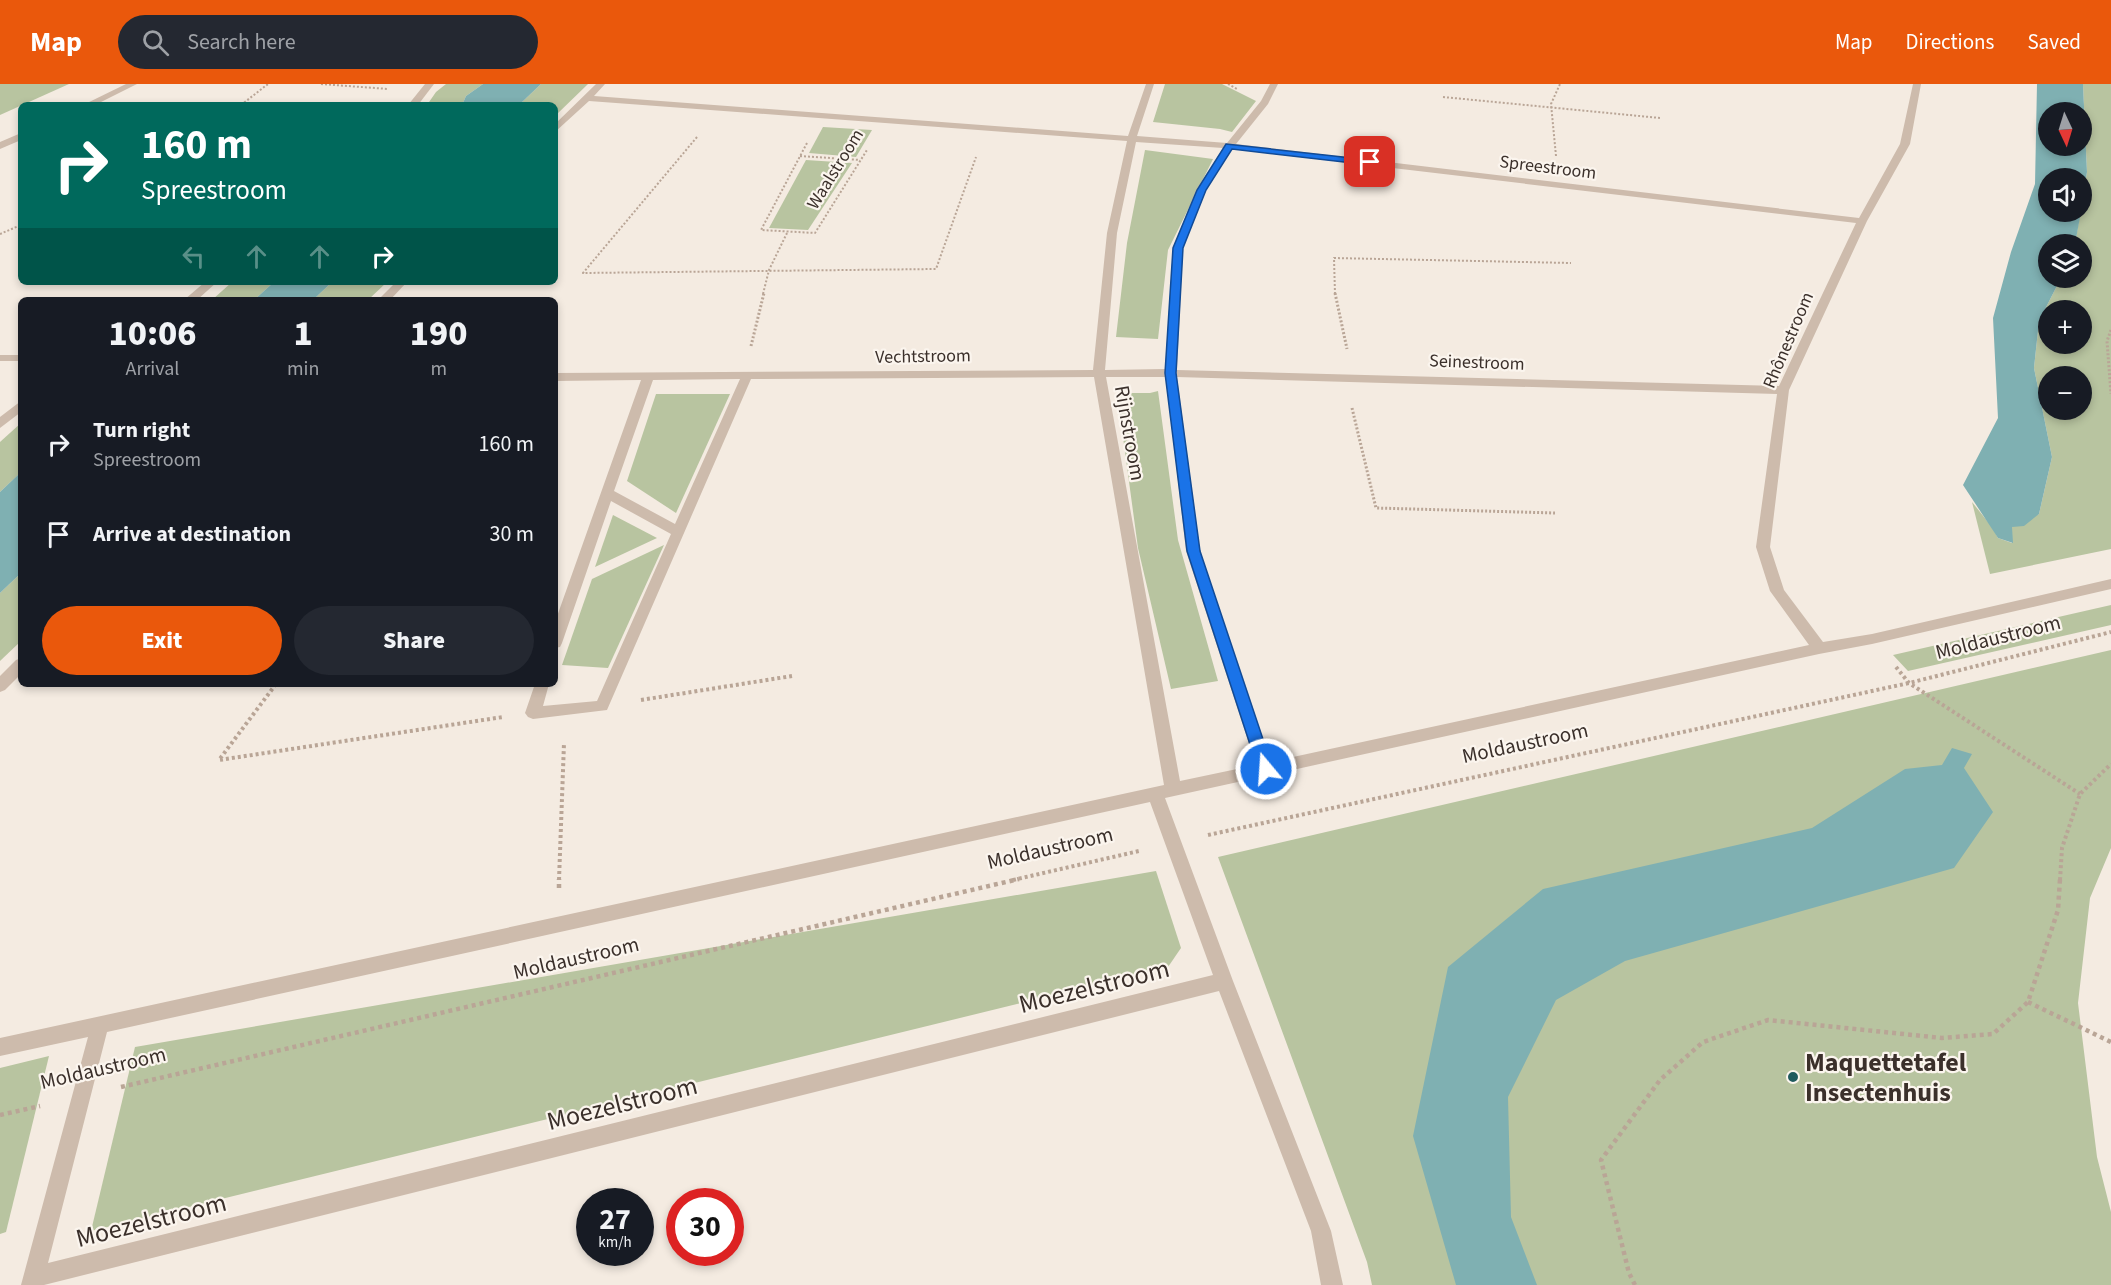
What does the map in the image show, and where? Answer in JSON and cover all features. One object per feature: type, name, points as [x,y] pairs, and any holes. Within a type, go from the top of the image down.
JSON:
[{"type":"street","points":[[94,102],[133,84]]},
{"type":"street","points":[[415,102],[430,84]]},
{"type":"street","points":[[558,126],[601,84]]},
{"type":"street","name":"Rijnstroom","points":[[1150,84],[1132,138],[1112,232],[1099,372],[1164,791]]},
{"type":"street","points":[[1266,769],[1193,551],[1171,373],[1178,248],[1201,190],[1229,146],[1265,102],[1274,84]]},
{"type":"street","name":"Rhônestroom","points":[[1819,648],[1777,591],[1763,547],[1783,390],[1862,221],[1905,144],[1917,84]]},
{"type":"street","name":"Waalstroom","points":[[587,98],[1132,138]]},
{"type":"street","points":[[0,146],[18,137]]},
{"type":"street","name":"Spreestroom","points":[[1132,138],[1229,146],[1862,221]]},
{"type":"street","points":[[193,297],[208,285]]},
{"type":"street","points":[[387,297],[399,285]]},
{"type":"street","points":[[0,358],[18,358]]},
{"type":"street","name":"Vechtstroom","points":[[558,376],[1171,373]]},
{"type":"street","name":"Seinestroom","points":[[1171,373],[1349,376],[1783,390]]},
{"type":"street","points":[[558,635],[648,376]]},
{"type":"street","points":[[541,687],[533,713],[602,706],[747,376]]},
{"type":"street","points":[[0,424],[18,408]]},
{"type":"street","points":[[607,493],[679,532]]},
{"type":"street","name":"Moldaustroom","points":[[0,1047],[1819,648],[1872,639],[2111,584]]},
{"type":"street","points":[[0,686],[18,667]]},
{"type":"street","points":[[1164,791],[1173,843],[1321,1231],[1332,1285]]},
{"type":"street","name":"Moezelstroom","points":[[100,1025],[33,1281],[1224,981]]},
{"type":"path","points":[[245,102],[268,84]]},
{"type":"path","points":[[321,84],[390,89]]},
{"type":"path","points":[[1558,184],[1552,107],[1560,84]]},
{"type":"path","points":[[1443,97],[1660,118]]},
{"type":"path","points":[[721,108],[583,273],[936,269],[986,128]]},
{"type":"path","name":"Waalstroom","points":[[822,116],[761,230],[814,233],[886,121]]},
{"type":"path","points":[[800,156],[860,160]]},
{"type":"path","points":[[0,234],[18,227]]},
{"type":"path","points":[[751,346],[769,270],[787,233]]},
{"type":"path","points":[[1555,513],[1376,508],[1335,294],[1334,258],[1571,263]]},
{"type":"path","points":[[2111,330],[2109,342],[2111,394]]},
{"type":"path","name":"Moldaustroom","points":[[0,1115],[1173,843],[1909,682],[2111,633]]},
{"type":"path","points":[[1872,639],[1909,682],[2080,794]]},
{"type":"path","points":[[602,706],[792,676]]},
{"type":"path","points":[[274,687],[219,760],[533,713]]},
{"type":"path","points":[[558,925],[565,709]]},
{"type":"path","points":[[1635,1285],[1629,1274],[1601,1160],[1659,1080],[1703,1042],[1768,1020],[1942,1038],[1993,1034],[2028,1002],[2058,910],[2062,848],[2080,794],[2111,764]]},
{"type":"path","points":[[2028,1002],[2111,1042]]},
{"type":"green space","points":[[0,84],[69,84],[29,102],[18,102],[18,107],[0,115]]},
{"type":"green space","points":[[446,84],[483,84],[466,96],[463,102],[429,102],[436,92]]},
{"type":"green space","points":[[541,84],[588,84],[558,113],[558,102],[522,102]]},
{"type":"green space","points":[[1165,84],[1222,84],[1256,101],[1232,132],[1153,122]]},
{"type":"green space","points":[[2083,84],[2111,84],[2111,549],[1990,574],[1972,502],[1998,538],[2012,543],[2011,527],[2039,514],[2052,457],[2045,420],[2092,420],[2092,366],[2038,366],[2038,388],[2034,368],[2038,330],[2038,354],[2092,354],[2092,300],[2050,300],[2056,288],[2092,288],[2092,234],[2077,234],[2079,222],[2092,222],[2092,168],[2087,168],[2086,156],[2092,156],[2092,102],[2084,102]]},
{"type":"green space","points":[[823,127],[872,130],[856,157],[809,153]]},
{"type":"green space","points":[[1145,150],[1213,159],[1168,250],[1158,339],[1116,337],[1127,243]]},
{"type":"green space","points":[[806,160],[852,163],[808,230],[769,228]]},
{"type":"green space","points":[[229,285],[271,285],[257,297],[215,297]]},
{"type":"green space","points":[[329,285],[384,285],[371,297],[316,297]]},
{"type":"green space","points":[[1158,391],[1178,540],[1218,681],[1171,689],[1138,548],[1117,393]]},
{"type":"green space","points":[[656,394],[730,394],[676,513],[627,481]]},
{"type":"green space","points":[[18,426],[18,475],[0,492],[0,442]]},
{"type":"green space","points":[[613,515],[657,538],[595,567]]},
{"type":"green space","points":[[664,545],[608,668],[562,665],[592,579]]},
{"type":"green space","points":[[18,576],[18,644],[0,661],[0,593]]},
{"type":"green space","points":[[2111,605],[2111,625],[1908,671],[1893,655]]},
{"type":"green space","points":[[2111,650],[2111,848],[2090,898],[2078,1003],[2097,1157],[2111,1212],[2111,1285],[1372,1285],[1367,1262],[1218,857]]},
{"type":"green space","points":[[1156,871],[1181,948],[1168,967],[91,1231],[135,1047]]},
{"type":"green space","points":[[49,1056],[6,1232],[0,1234],[0,1068]]},
{"type":"water","points":[[483,84],[541,84],[522,102],[463,102],[466,96]]},
{"type":"water","points":[[2037,84],[2083,84],[2084,102],[2038,102],[2038,156],[2086,156],[2087,168],[2038,168],[2038,222],[2079,222],[2077,234],[2038,234],[2038,288],[2056,288],[2050,300],[2038,300],[2034,368],[2038,388],[2038,420],[2045,420],[2052,457],[2039,514],[2024,526],[2012,527],[2013,543],[1998,538],[1963,485],[1998,418],[1993,318],[2011,252],[2035,184]]},
{"type":"water","points":[[271,285],[329,285],[316,297],[257,297]]},
{"type":"water","points":[[18,475],[18,576],[0,593],[0,492]]},
{"type":"water","points":[[1952,748],[1972,754],[1964,768],[1993,812],[1954,868],[1625,961],[1556,1000],[1508,1097],[1511,1217],[1537,1285],[1456,1285],[1413,1136],[1448,967],[1543,889],[1812,828],[1905,769],[1942,765]]},
{"type":"place","name":"Maquettetafel Insectenhuis","points":[[1793,1077]]},
{"type":"route","points":[[1266,769],[1193,551],[1171,373],[1178,248],[1201,190],[1229,146],[1370,162]]}]
